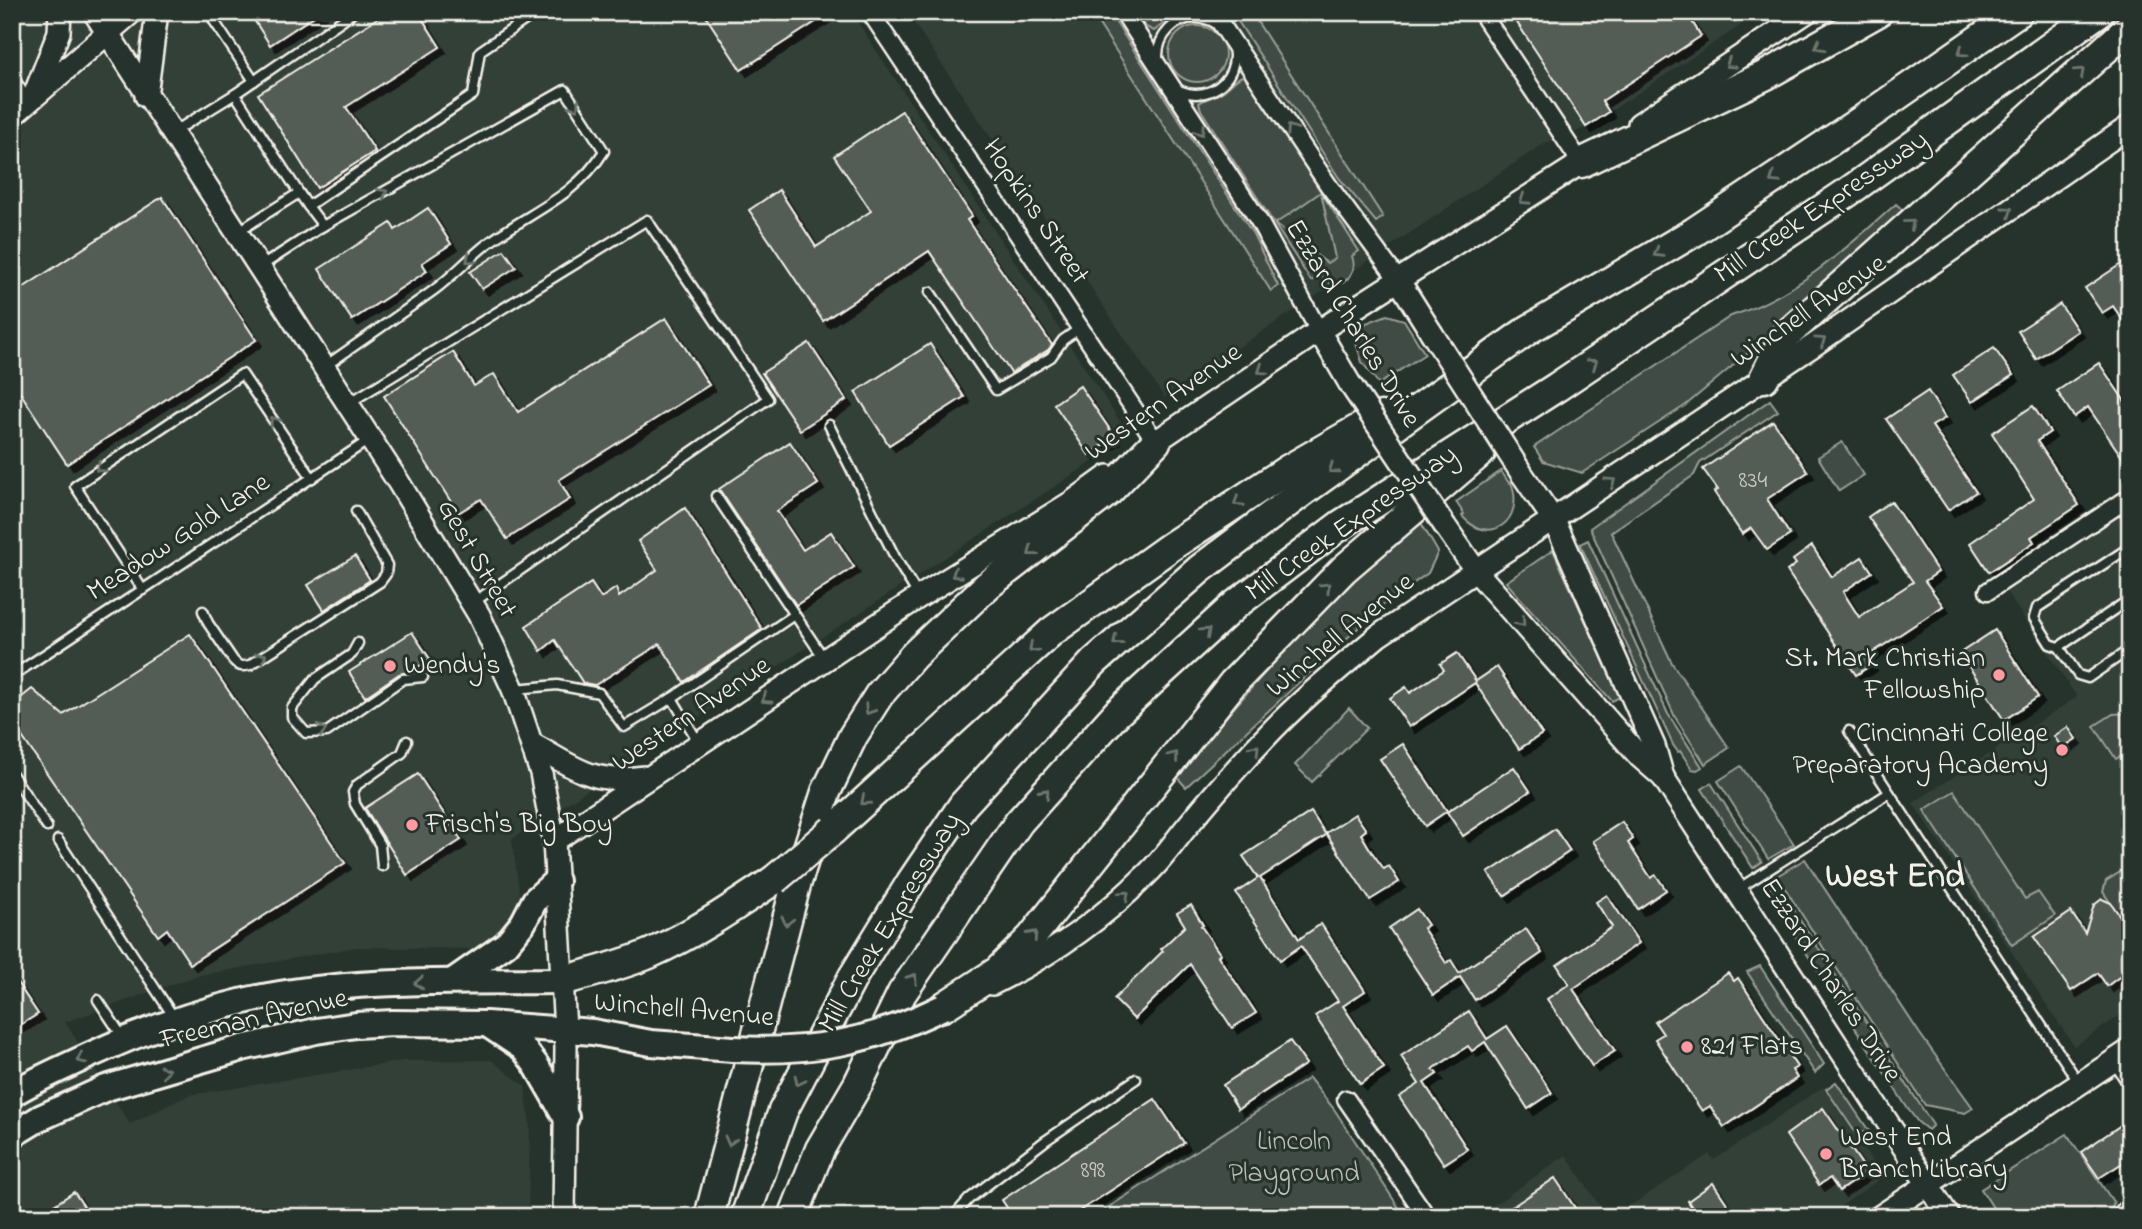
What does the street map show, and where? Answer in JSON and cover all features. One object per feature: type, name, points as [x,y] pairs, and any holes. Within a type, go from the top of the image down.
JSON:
[{"type":"highway","points":[[1581,163],[1766,75],[1878,12]]},
{"type":"highway","name":"Mill Creek Expressway","points":[[745,1217],[783,1111],[854,975],[911,882],[963,805],[1094,662],[1200,569],[1528,330],[1694,232],[2018,12]]},
{"type":"highway","name":"Mill Creek Expressway","points":[[793,1217],[820,1149],[858,1084],[901,993],[1019,822],[1116,713],[1235,605],[1342,524],[1557,387],[1848,192],[2099,12]]},
{"type":"highway","points":[[1764,378],[1785,336],[2130,27]]},
{"type":"highway","points":[[561,981],[609,968],[680,939],[774,880],[833,830],[1051,632],[1170,547],[1287,470],[1528,330]]},
{"type":"highway","points":[[943,1007],[998,971],[1031,938],[1207,715],[1290,622],[1344,569],[1557,387]]},
{"type":"highway","points":[[709,1217],[796,885],[826,792],[853,736],[879,695],[914,655],[988,585],[1108,492],[1156,442]]},
{"type":"main road","points":[[32,99],[59,32],[60,12]]},
{"type":"main road","name":"Gest Street","points":[[94,12],[146,96],[372,438],[472,604],[513,690],[534,745],[554,841],[565,1029],[564,1217]]},
{"type":"main road","points":[[12,116],[132,12]]},
{"type":"main road","points":[[146,96],[157,12]]},
{"type":"main road","name":"Western Avenue","points":[[554,841],[919,597],[1072,502],[1318,331],[1581,163],[1807,12]]},
{"type":"main road","name":"Winchell Avenue","points":[[565,1029],[651,1043],[778,1051],[813,1049],[908,1024],[1029,965],[1071,939],[1104,914],[1146,875],[1266,736],[1378,636],[1575,507],[2130,126]]},
{"type":"main road","name":"Ezzard Charles Drive","points":[[1399,281],[1553,519],[1654,746],[1662,776]]},
{"type":"main road","name":"Ezzard Charles Drive","points":[[1318,331],[1350,384],[1476,571],[1640,757],[1662,776],[1949,1217]]},
{"type":"main road","points":[[534,745],[588,775],[601,779],[619,781],[648,776]]},
{"type":"main road","points":[[453,981],[506,944],[523,923],[535,900],[556,881]]},
{"type":"main road","name":"Freeman Avenue","points":[[12,1094],[124,1039],[176,1020],[250,1000],[314,990],[453,981],[561,981]]},
{"type":"main road","name":"Freeman Avenue","points":[[12,1135],[40,1118],[106,1088],[242,1048],[316,1031],[393,1023],[486,1024],[565,1029]]},
{"type":"main road","points":[[486,1024],[523,1048],[566,1117]]},
{"type":"main road","points":[[1879,1217],[2123,1054]]},
{"type":"street","name":"Hopkins Street","points":[[870,12],[1156,442]]},
{"type":"street","name":"Ezzard Charles Drive","points":[[1123,12],[1259,221],[1318,331]]},
{"type":"street","name":"Ezzard Charles Drive","points":[[1213,12],[1328,186],[1399,281]]},
{"type":"street","points":[[1481,12],[1581,163]]},
{"type":"street","points":[[1988,591],[2130,497]]},
{"type":"street","points":[[2123,1054],[2130,1080]]},
{"type":"street","points":[[1346,1099],[1426,1217]]},
{"type":"lane","points":[[172,134],[354,12]]},
{"type":"lane","points":[[308,206],[473,96],[480,51],[537,12]]},
{"type":"lane","points":[[1200,18],[1212,21],[1228,36],[1234,54],[1233,66],[1219,86],[1210,92],[1197,94],[1176,88],[1166,79],[1161,70],[1158,50],[1166,32],[1174,25],[1187,19],[1200,18]]},
{"type":"lane","points":[[214,21],[254,81]]},
{"type":"lane","points":[[12,76],[32,99]]},
{"type":"lane","points":[[260,268],[323,226],[565,90],[604,151],[593,169],[548,206],[489,243],[436,288],[324,367]]},
{"type":"lane","points":[[235,94],[323,226]]},
{"type":"lane","points":[[236,232],[299,193]]},
{"type":"lane","points":[[349,403],[647,220],[768,399],[472,604]]},
{"type":"lane","points":[[930,292],[996,390],[1051,358],[1063,340],[1080,328]]},
{"type":"lane","points":[[143,590],[75,486],[242,374],[312,478]]},
{"type":"lane","points":[[829,425],[896,559],[919,597]]},
{"type":"lane","name":"Meadow Gold Lane","points":[[12,676],[372,438]]},
{"type":"lane","points":[[716,496],[825,660]]},
{"type":"lane","points":[[203,611],[233,660],[243,667],[380,582],[386,574],[387,565],[356,511]]},
{"type":"lane","points":[[2130,547],[2037,608],[2034,618],[2050,644],[2059,647],[2078,675],[2088,678],[2130,649]]},
{"type":"lane","points":[[2059,647],[2130,598]]},
{"type":"lane","points":[[513,690],[557,685],[599,693],[624,727],[672,698],[794,615]]},
{"type":"lane","points":[[358,643],[352,654],[315,679],[292,708],[292,717],[306,733],[327,732],[403,680],[423,677]]},
{"type":"lane","points":[[672,698],[699,743]]},
{"type":"lane","points":[[1849,732],[2079,1083]]},
{"type":"lane","points":[[382,866],[380,845],[355,804],[353,792],[357,785],[402,753],[407,741]]},
{"type":"lane","points":[[12,774],[47,827]]},
{"type":"lane","points":[[1738,890],[1889,793]]},
{"type":"lane","points":[[58,840],[176,1020]]},
{"type":"lane","points":[[99,1000],[124,1039]]},
{"type":"lane","points":[[953,1217],[969,1199],[1045,1141],[1136,1079]]},
{"type":"lane","points":[[2118,1217],[2121,1209],[2130,1202]]},
{"type":"shaded area","points":[[12,12],[851,12],[1125,429],[1120,444],[512,839],[522,912],[506,939],[482,949],[356,947],[196,976],[65,1022],[130,1124],[189,1095],[404,1061],[491,1060],[525,1086],[530,1125],[528,1217],[12,1217]]},
{"type":"shaded area","points":[[907,12],[1761,12],[1585,128],[1545,143],[1164,397]]},
{"type":"shaded area","name":"Cincinnati College Preparatory Academy","points":[[2130,502],[2130,1009],[2074,1046],[1913,803],[2077,697],[2003,587]]},
{"type":"shaded area","points":[[1823,1087],[1883,1177],[1825,1217],[1613,1217],[1709,1154],[1714,1160]]},
{"type":"shaded area","points":[[1566,1155],[1607,1217],[1477,1217]]},
{"type":"green space","points":[[1091,12],[1109,12],[1253,234],[1278,286],[1271,291]]},
{"type":"green space","points":[[1137,12],[1178,12],[1154,31],[1146,27]]},
{"type":"green space","points":[[1232,12],[1251,12],[1383,217],[1376,222],[1339,178]]},
{"type":"green space","points":[[1191,26],[1203,26],[1217,34],[1225,48],[1223,65],[1217,74],[1203,82],[1191,82],[1174,70],[1169,60],[1169,48],[1181,31]]},
{"type":"green space","points":[[1242,76],[1249,80],[1359,251],[1352,256],[1353,271],[1343,283],[1330,283],[1320,276],[1311,281],[1201,110],[1199,103],[1222,92]],"holes":[[[1321,192],[1335,258],[1327,263],[1275,224]]]},
{"type":"green space","points":[[1896,204],[1904,211],[1785,322],[1686,405],[1582,473],[1543,461],[1534,447],[1731,316],[1777,296],[1819,269]]},
{"type":"green space","points":[[1387,315],[1404,320],[1425,354],[1379,384],[1362,362],[1356,343],[1366,323]]},
{"type":"green space","points":[[1770,400],[1778,411],[1700,463],[1694,475],[1611,532],[1672,663],[1729,748],[1705,764],[1675,717],[1590,528]]},
{"type":"green space","points":[[1842,442],[1864,475],[1839,491],[1818,457]]},
{"type":"green space","points":[[1501,471],[1509,483],[1511,482],[1514,496],[1509,518],[1493,529],[1472,525],[1462,516],[1464,514],[1456,502]]},
{"type":"green space","points":[[1420,521],[1438,552],[1428,573],[1384,604],[1186,787],[1175,775],[1319,611]]},
{"type":"green space","points":[[1588,540],[1668,714],[1702,767],[1697,770],[1692,769],[1673,745],[1580,544]]},
{"type":"green space","points":[[1553,550],[1620,697],[1612,701],[1506,582]]},
{"type":"green space","points":[[1349,708],[1367,728],[1312,782],[1295,765]]},
{"type":"green space","points":[[2130,713],[2130,751],[2116,759],[2094,726],[2113,714]]},
{"type":"green space","points":[[1741,766],[1794,844],[1768,859],[1718,781]]},
{"type":"green space","points":[[1711,783],[1762,862],[1753,868],[1702,789]]},
{"type":"green space","points":[[1954,791],[2025,899],[2038,892],[2055,916],[2012,945],[1924,810]]},
{"type":"green space","points":[[1805,859],[1920,1034],[1973,1108],[1965,1113],[1925,1105],[1777,876]]},
{"type":"green space","points":[[2130,866],[2130,922],[2126,925],[2103,892],[2106,881]]},
{"type":"green space","points":[[1774,880],[1933,1125],[1928,1130],[1908,1109],[1768,894]]},
{"type":"green space","points":[[1760,966],[1824,1064],[1815,1073],[1747,972]]},
{"type":"green space","name":"Lincoln Playground","points":[[1309,1078],[1334,1109],[1405,1217],[1100,1217],[1098,1214]]},
{"type":"green space","points":[[1836,1082],[1873,1137],[1869,1140],[1863,1132],[1857,1135],[1826,1089]]},
{"type":"green space","points":[[2067,1134],[2114,1203],[2108,1217],[1999,1217],[1981,1189]]},
{"type":"building","points":[[249,12],[320,12],[270,45]]},
{"type":"building","points":[[387,12],[418,12],[440,47],[346,107],[375,151],[317,188],[258,94]]},
{"type":"building","points":[[703,12],[831,12],[741,70]]},
{"type":"building","points":[[1510,12],[1686,12],[1701,36],[1602,101],[1609,112],[1586,127]]},
{"type":"building","points":[[902,111],[972,216],[967,220],[1052,345],[1011,373],[929,251],[823,321],[749,210],[779,190],[816,247],[871,211],[834,156]]},
{"type":"building","points":[[162,197],[256,340],[67,464],[12,380],[12,295]]},
{"type":"building","points":[[428,208],[451,244],[422,263],[427,271],[352,320],[319,269],[391,223],[395,230]]},
{"type":"building","points":[[504,250],[516,267],[482,289],[470,272]]},
{"type":"building","points":[[2130,258],[2130,331],[2113,306],[2102,313],[2085,288]]},
{"type":"building","points":[[2060,304],[2078,331],[2036,359],[2018,331]]},
{"type":"building","points":[[666,318],[709,385],[559,480],[570,499],[507,539],[481,499],[458,513],[384,396],[453,352],[474,386],[494,374],[518,412]]},
{"type":"building","points":[[809,343],[846,400],[800,430],[762,373]]},
{"type":"building","points":[[930,344],[964,397],[889,445],[855,392]]},
{"type":"building","points":[[1994,348],[2013,375],[1972,402],[1953,375]]},
{"type":"building","points":[[2099,363],[2130,409],[2130,469],[2088,407],[2074,417],[2057,391]]},
{"type":"building","points":[[1080,386],[1115,437],[1089,455],[1054,404]]},
{"type":"building","points":[[1928,391],[1945,418],[1932,426],[1976,492],[1948,510],[1886,419]]},
{"type":"building","points":[[2033,406],[2050,432],[2037,441],[2079,505],[2031,537],[2034,542],[1989,572],[1970,543],[2034,499],[1992,433]]},
{"type":"building","points":[[1773,421],[1808,472],[1767,499],[1790,535],[1767,550],[1751,528],[1742,534],[1714,492],[1718,490],[1703,469]]},
{"type":"building","points":[[790,442],[818,484],[777,511],[803,550],[831,532],[854,567],[796,605],[719,489]]},
{"type":"building","points":[[1891,501],[1938,572],[1925,581],[1943,606],[1866,657],[1871,665],[1856,675],[1787,571],[1796,564],[1793,560],[1812,546],[1832,577],[1862,557],[1872,572],[1843,592],[1859,617],[1913,582],[1868,517]]},
{"type":"building","points":[[685,508],[762,629],[684,682],[660,644],[595,685],[583,683],[555,640],[541,651],[526,626],[591,583],[601,598],[616,588],[619,597],[657,570],[638,541]]},
{"type":"building","points":[[355,556],[370,580],[324,610],[308,585]]},
{"type":"building","name":"St. Mark Christian Fellowship","points":[[1995,630],[2038,697],[2004,720],[1960,653]]},
{"type":"building","name":"Wendy's","points":[[412,632],[430,659],[410,672],[399,674],[365,697],[349,672]]},
{"type":"building","points":[[190,634],[345,863],[190,964],[167,929],[158,936],[12,722],[12,705],[32,689],[63,715]]},
{"type":"building","points":[[1457,653],[1476,681],[1497,667],[1542,734],[1519,749],[1475,683],[1409,727],[1390,698],[1406,687],[1410,693],[1444,670],[1440,664]]},
{"type":"building","points":[[2068,727],[2076,739],[2062,748],[2054,736]]},
{"type":"building","points":[[1403,744],[1447,811],[1425,826],[1380,759]]},
{"type":"building","points":[[1514,767],[1530,791],[1463,836],[1447,812]]},
{"type":"building","name":"Frisch's Big Boy","points":[[418,774],[461,840],[407,875],[365,808]]},
{"type":"building","points":[[1311,812],[1326,835],[1260,878],[1299,939],[1321,924],[1365,991],[1343,1006],[1384,1068],[1360,1084],[1315,1016],[1338,1001],[1301,946],[1280,960],[1236,893],[1258,878],[1243,856]]},
{"type":"building","points":[[1355,814],[1366,830],[1361,834],[1371,851],[1384,869],[1389,866],[1399,882],[1370,900],[1326,833]]},
{"type":"building","points":[[1622,822],[1633,839],[1628,843],[1651,878],[1656,875],[1666,890],[1638,909],[1593,841]]},
{"type":"building","points":[[1555,829],[1570,851],[1504,896],[1488,873]]},
{"type":"building","points":[[1607,895],[1639,943],[1573,989],[1615,1051],[1592,1066],[1547,999],[1569,984],[1557,965],[1612,927],[1596,902]]},
{"type":"building","points":[[2102,899],[2111,903],[2130,931],[2130,981],[2119,977],[2107,986],[2098,973],[2071,991],[2034,937],[2071,912],[2085,933],[2094,905]]},
{"type":"building","points":[[1191,905],[1220,954],[1218,956],[1256,1013],[1232,1028],[1190,964],[1134,1019],[1114,999],[1185,926],[1177,913]]},
{"type":"building","points":[[1417,909],[1428,925],[1423,928],[1446,963],[1451,960],[1459,973],[1526,929],[1542,953],[1475,1000],[1460,977],[1433,995],[1389,928]]},
{"type":"building","name":"821 Flats","points":[[1728,973],[1734,981],[1738,978],[1797,1067],[1792,1070],[1797,1078],[1724,1127],[1710,1106],[1702,1111],[1693,1098],[1655,1039],[1663,1034],[1655,1022]]},
{"type":"building","points":[[12,975],[38,1014],[12,1030]]},
{"type":"building","points":[[1469,1011],[1487,1039],[1507,1026],[1552,1093],[1528,1109],[1485,1042],[1472,1051],[1468,1046],[1433,1069],[1437,1074],[1424,1083],[1467,1149],[1444,1164],[1399,1097],[1419,1084],[1401,1056]]},
{"type":"building","points":[[1290,1041],[1306,1064],[1238,1109],[1223,1085]]},
{"type":"building","points":[[1155,1099],[1184,1143],[1070,1217],[1013,1217],[1002,1200]]},
{"type":"building","name":"West End Branch Library","points":[[1823,1108],[1867,1172],[1839,1191],[1830,1178],[1819,1185],[1786,1135]]},
{"type":"building","points":[[2130,1119],[2130,1158],[2099,1178],[2081,1152]]},
{"type":"building","points":[[1555,1178],[1581,1217],[1497,1217]]},
{"type":"building","points":[[1713,1183],[1736,1217],[1698,1217],[1688,1201]]},
{"type":"building","points":[[74,1192],[91,1217],[36,1217]]},
{"type":"place","name":"Wendy's","points":[[390,666]]},
{"type":"place","name":"St. Mark Christian Fellowship","points":[[1999,675]]},
{"type":"place","name":"Cincinnati College Preparatory Academy","points":[[2062,750]]},
{"type":"place","name":"Frisch's Big Boy","points":[[412,825]]},
{"type":"place","name":"821 Flats","points":[[1687,1047]]},
{"type":"place","name":"West End Branch Library","points":[[1826,1154]]},
{"type":"district","name":"West End","points":[[1895,877]]}]
